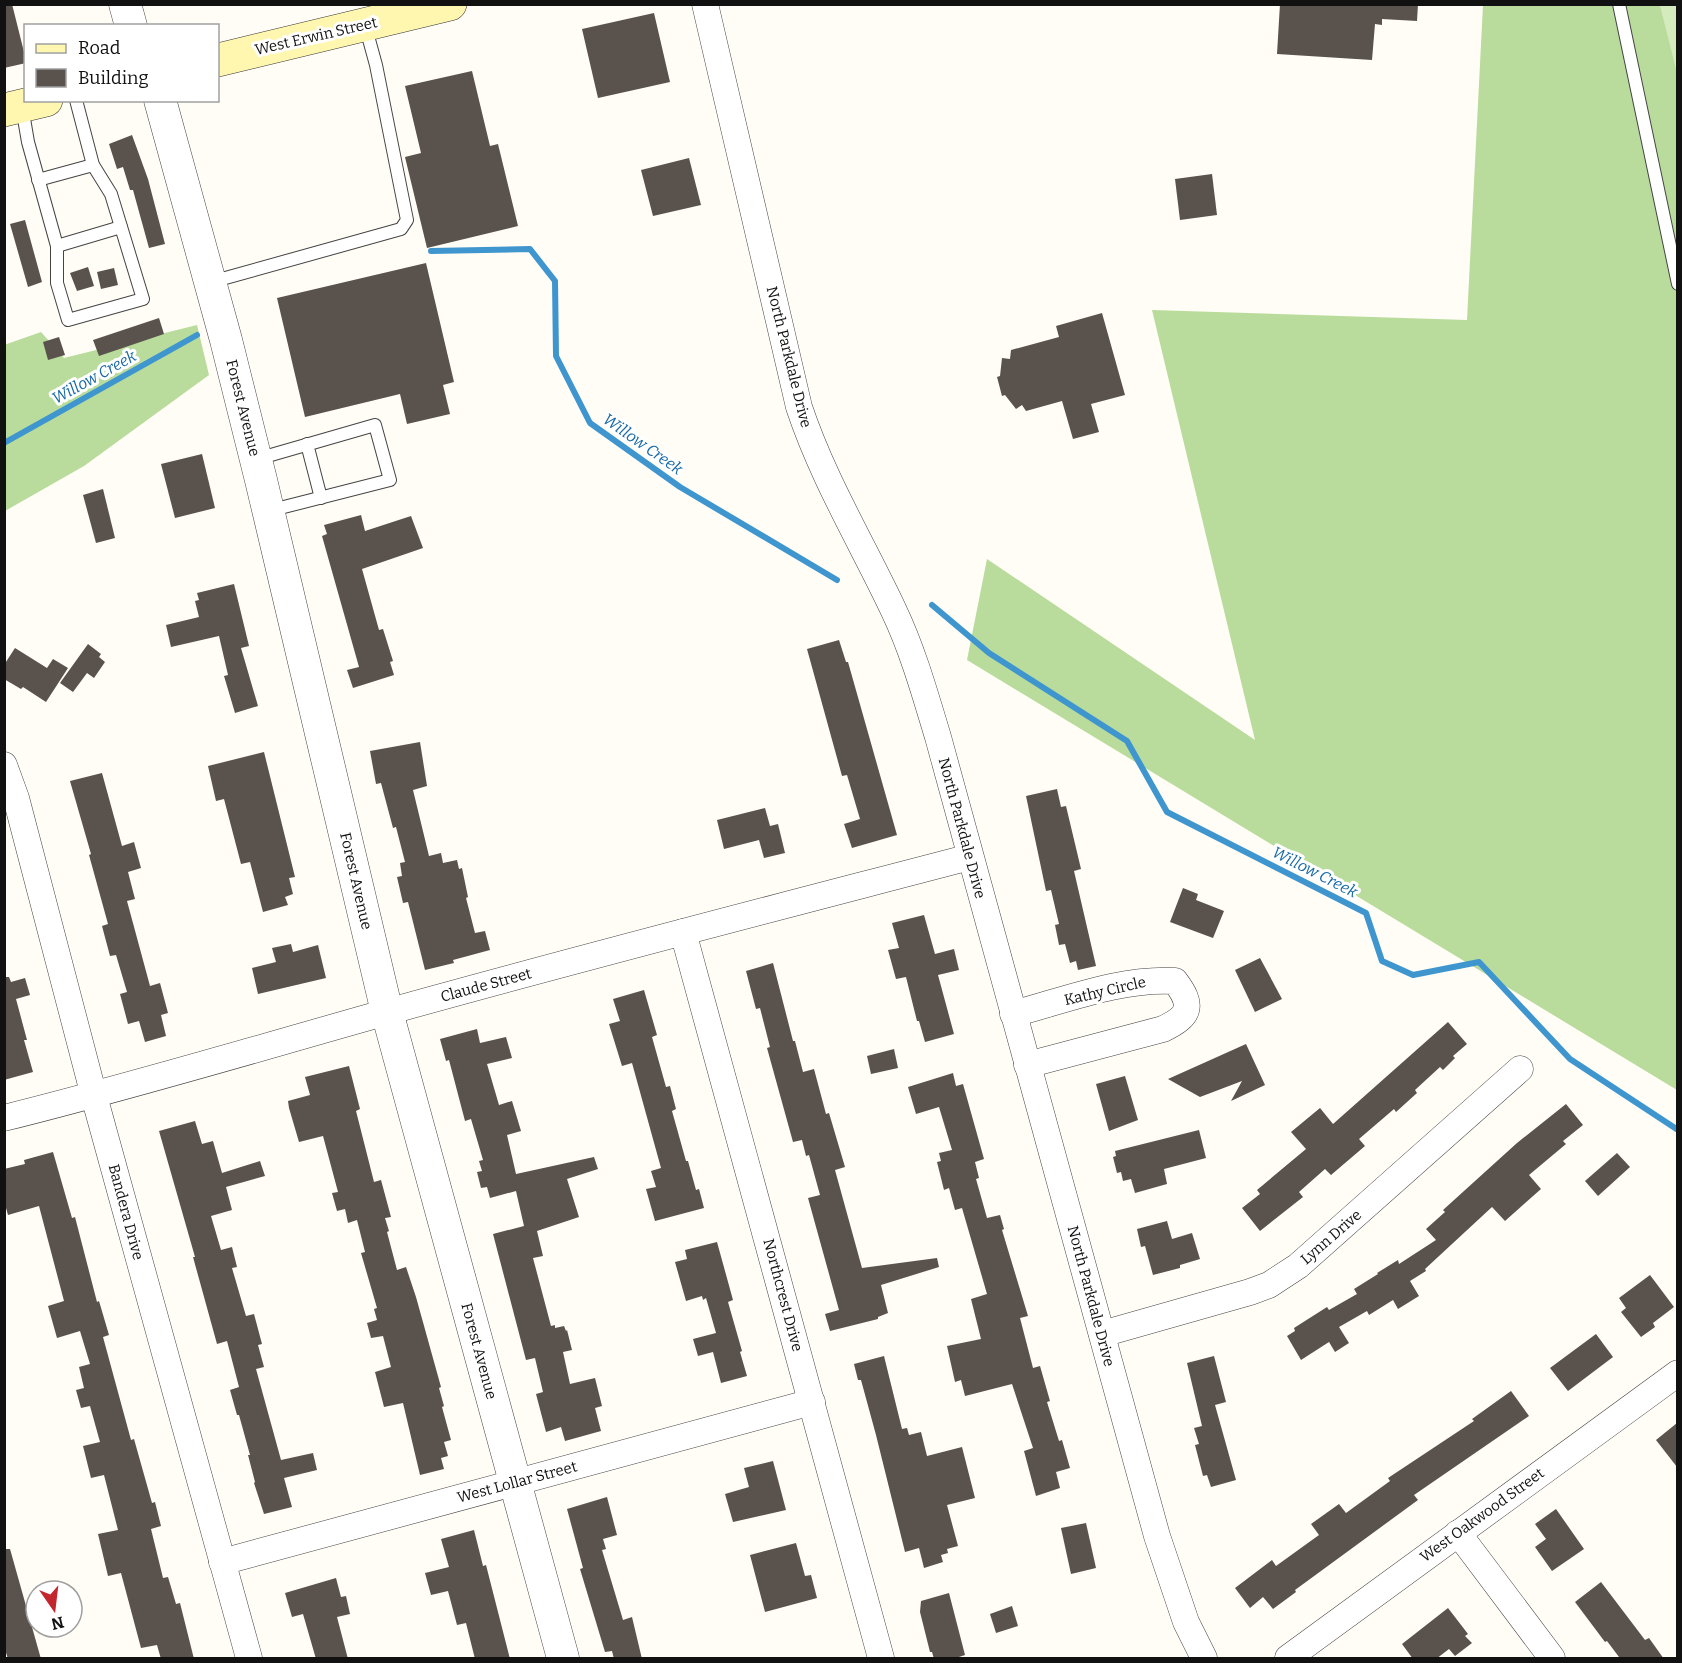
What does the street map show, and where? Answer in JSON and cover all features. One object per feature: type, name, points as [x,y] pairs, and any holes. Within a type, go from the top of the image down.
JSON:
[{"type":"main road","name":"West Erwin Street","points":[[219,60],[450,4]]},
{"type":"street","points":[[125,4],[130,24]]},
{"type":"street","name":"North Parkdale Drive","points":[[705,4],[799,407],[821,467],[894,611],[918,670],[1157,1536],[1186,1622],[1204,1659]]},
{"type":"street","name":"Forest Avenue","points":[[161,102],[256,459],[387,1012],[563,1659]]},
{"type":"street","name":"Bandera Drive","points":[[4,765],[16,798],[94,1095],[249,1659]]},
{"type":"street","name":"Claude Street","points":[[4,1118],[682,932],[970,857]]},
{"type":"street","name":"Northcrest Drive","points":[[682,932],[881,1659]]},
{"type":"street","name":"Kathy Circle","points":[[1013,1014],[1131,982],[1175,981],[1184,993],[1187,1005],[1180,1021],[1163,1029],[1027,1065]]},
{"type":"street","name":"Lynn Drive","points":[[1102,1334],[1235,1297],[1269,1285],[1283,1277],[1520,1069]]},
{"type":"street","name":"West Oakwood Street","points":[[1288,1659],[1677,1373]]},
{"type":"street","name":"West Lollar Street","points":[[222,1562],[812,1402]]},
{"type":"street","points":[[1458,1533],[1552,1659]]},
{"type":"lane","points":[[1619,4],[1677,284]]},
{"type":"lane","points":[[210,282],[401,230],[407,220],[376,66],[365,25]]},
{"type":"lane","points":[[24,106],[28,142],[57,246],[57,283],[68,320],[143,298],[111,194],[93,165],[77,102]]},
{"type":"lane","points":[[38,180],[93,165]]},
{"type":"lane","points":[[57,246],[122,227]]},
{"type":"lane","points":[[256,459],[375,425],[390,480],[268,511]]},
{"type":"lane","points":[[307,444],[321,498]]},
{"type":"green space","points":[[1483,5],[1660,5],[1678,77],[1677,1090],[967,660],[987,559],[1255,740],[1152,310],[1467,320]]},
{"type":"green space","points":[[1660,5],[1677,5],[1677,77]]},
{"type":"green space","points":[[197,325],[209,375],[84,466],[5,511],[4,345],[41,332],[64,358]]},
{"type":"building","points":[[4,4],[12,4],[24,52],[24,63],[4,68]]},
{"type":"building","points":[[1280,4],[1418,4],[1417,21],[1382,19],[1382,25],[1375,24],[1372,60],[1277,54]]},
{"type":"building","points":[[654,13],[670,82],[598,98],[582,29]]},
{"type":"building","points":[[472,71],[490,146],[498,144],[518,226],[427,248],[405,157],[421,153],[405,86]]},
{"type":"building","points":[[132,135],[148,179],[165,244],[149,248],[133,190],[130,190],[123,167],[117,169],[109,144]]},
{"type":"building","points":[[689,158],[701,205],[653,216],[641,170]]},
{"type":"building","points":[[1212,174],[1217,215],[1180,220],[1175,179]]},
{"type":"building","points":[[25,220],[42,282],[28,287],[10,224]]},
{"type":"building","points":[[426,263],[454,382],[443,385],[450,414],[407,424],[400,394],[305,417],[277,298]]},
{"type":"building","points":[[88,267],[94,286],[77,291],[70,273]]},
{"type":"building","points":[[114,268],[118,285],[101,289],[97,272]]},
{"type":"building","points":[[1102,313],[1125,395],[1091,404],[1099,432],[1073,439],[1062,401],[1026,411],[1022,405],[1016,409],[1005,395],[1002,396],[997,377],[1000,376],[1002,358],[1010,359],[1011,350],[1059,337],[1056,326]]},
{"type":"building","points":[[159,318],[164,334],[99,356],[93,340]]},
{"type":"building","points":[[59,337],[65,355],[48,360],[43,342]]},
{"type":"building","points":[[202,454],[215,508],[175,518],[161,464]]},
{"type":"building","points":[[103,489],[115,538],[96,543],[83,495]]},
{"type":"building","points":[[361,515],[365,531],[411,516],[423,548],[362,569],[379,630],[383,629],[393,661],[390,662],[394,675],[353,688],[347,670],[359,667],[322,536],[327,534],[324,525]]},
{"type":"building","points":[[234,584],[249,646],[241,648],[258,706],[235,713],[224,676],[228,675],[219,636],[171,647],[166,625],[199,617],[195,601],[199,600],[197,593]]},
{"type":"building","points":[[839,640],[846,662],[848,662],[897,835],[852,848],[844,824],[860,819],[847,775],[842,776],[807,649]]},
{"type":"building","points":[[88,644],[101,654],[99,657],[105,662],[94,678],[87,673],[73,692],[60,683]]},
{"type":"building","points":[[15,648],[47,668],[53,659],[68,668],[46,702],[23,687],[21,689],[4,679],[4,665]]},
{"type":"building","points":[[420,742],[427,786],[413,790],[429,856],[441,853],[443,863],[457,860],[459,869],[462,868],[468,897],[466,898],[475,933],[485,931],[490,950],[453,960],[454,963],[425,970],[408,902],[403,903],[397,877],[402,876],[400,863],[405,862],[381,783],[376,784],[370,751]]},
{"type":"building","points":[[264,752],[295,877],[289,878],[293,894],[285,897],[288,905],[263,912],[250,862],[241,864],[224,799],[216,801],[208,766]]},
{"type":"building","points":[[102,773],[122,846],[134,842],[141,868],[128,872],[135,899],[127,901],[150,986],[160,983],[168,1013],[161,1015],[166,1036],[145,1042],[139,1021],[128,1024],[120,994],[127,992],[116,955],[110,956],[102,926],[108,924],[70,781]]},
{"type":"building","points":[[1057,789],[1061,807],[1066,806],[1081,869],[1074,871],[1096,966],[1078,970],[1076,961],[1070,963],[1065,944],[1059,945],[1055,925],[1059,924],[1051,890],[1046,891],[1026,796]]},
{"type":"building","points":[[765,808],[770,826],[778,824],[785,853],[764,858],[759,840],[724,849],[717,820]]},
{"type":"building","points":[[1183,888],[1198,894],[1196,900],[1224,911],[1213,938],[1170,922]]},
{"type":"building","points":[[924,915],[935,954],[954,949],[959,970],[938,975],[954,1034],[925,1042],[906,977],[896,979],[888,950],[899,948],[892,923]]},
{"type":"building","points":[[291,944],[293,952],[318,945],[326,978],[258,994],[252,968],[276,962],[272,948]]},
{"type":"building","points":[[1260,958],[1282,999],[1255,1012],[1235,970]]},
{"type":"building","points":[[773,963],[803,1072],[814,1069],[826,1114],[829,1113],[845,1167],[835,1170],[862,1268],[937,1258],[939,1267],[881,1285],[888,1313],[878,1319],[830,1331],[825,1314],[839,1310],[808,1198],[820,1195],[809,1155],[806,1156],[802,1140],[793,1142],[767,1048],[770,1047],[760,1008],[756,1009],[746,971]]},
{"type":"building","points":[[4,977],[9,977],[11,982],[25,978],[30,995],[16,999],[33,1072],[4,1080]]},
{"type":"building","points":[[644,990],[657,1035],[652,1037],[666,1087],[670,1086],[676,1109],[672,1111],[686,1161],[688,1161],[696,1190],[699,1189],[704,1208],[655,1221],[646,1189],[656,1187],[651,1171],[661,1168],[632,1063],[622,1066],[609,1024],[620,1021],[613,999]]},
{"type":"building","points":[[1448,1022],[1467,1044],[1453,1056],[1455,1058],[1443,1070],[1440,1067],[1396,1112],[1394,1109],[1359,1139],[1365,1146],[1331,1175],[1325,1169],[1299,1192],[1303,1197],[1260,1231],[1242,1208],[1260,1194],[1257,1190],[1306,1149],[1291,1132],[1320,1108],[1333,1124]]},
{"type":"building","points":[[477,1029],[480,1043],[506,1037],[512,1058],[487,1064],[499,1105],[512,1101],[521,1131],[507,1135],[516,1174],[594,1157],[598,1169],[567,1179],[579,1217],[537,1231],[543,1256],[533,1258],[551,1326],[555,1325],[555,1328],[564,1326],[567,1330],[572,1350],[563,1352],[570,1384],[595,1378],[602,1406],[595,1408],[601,1431],[565,1441],[561,1427],[546,1432],[536,1394],[543,1392],[535,1358],[526,1360],[493,1234],[524,1226],[516,1191],[490,1198],[487,1187],[481,1188],[477,1172],[482,1171],[479,1161],[483,1160],[471,1119],[465,1121],[449,1060],[446,1061],[440,1039]]},
{"type":"building","points":[[1246,1044],[1265,1085],[1231,1101],[1242,1081],[1200,1097],[1168,1079]]},
{"type":"building","points":[[894,1049],[898,1068],[871,1074],[867,1056]]},
{"type":"building","points":[[349,1066],[360,1109],[356,1111],[374,1182],[381,1180],[391,1217],[385,1218],[397,1270],[406,1267],[416,1297],[441,1387],[439,1388],[444,1406],[442,1407],[451,1440],[444,1442],[448,1456],[441,1458],[444,1469],[420,1475],[403,1403],[384,1407],[375,1372],[391,1367],[383,1336],[371,1338],[367,1323],[377,1320],[374,1309],[377,1308],[361,1253],[365,1252],[357,1220],[348,1223],[345,1209],[337,1211],[332,1193],[338,1192],[323,1136],[299,1142],[289,1108],[288,1101],[310,1095],[305,1077]]},
{"type":"building","points":[[953,1073],[956,1086],[963,1084],[984,1159],[975,1162],[979,1178],[976,1179],[987,1218],[1000,1215],[1004,1229],[1002,1230],[1028,1316],[1020,1318],[1033,1368],[1040,1366],[1050,1401],[1047,1402],[1070,1468],[1056,1472],[1060,1488],[1036,1496],[1024,1451],[1033,1448],[1012,1384],[965,1396],[961,1380],[955,1382],[947,1346],[981,1339],[971,1299],[987,1294],[962,1208],[955,1210],[949,1188],[944,1190],[937,1162],[941,1161],[939,1153],[952,1150],[939,1107],[916,1114],[908,1087]]},
{"type":"building","points":[[1125,1076],[1138,1120],[1109,1131],[1096,1084]]},
{"type":"building","points":[[1566,1104],[1583,1125],[1563,1141],[1566,1144],[1529,1175],[1541,1189],[1505,1221],[1492,1207],[1425,1269],[1426,1271],[1410,1281],[1419,1296],[1398,1309],[1393,1300],[1369,1315],[1367,1311],[1339,1327],[1349,1343],[1335,1352],[1329,1342],[1301,1360],[1287,1336],[1295,1331],[1294,1328],[1327,1307],[1329,1310],[1357,1294],[1354,1289],[1377,1273],[1398,1260],[1399,1264],[1436,1240],[1426,1229],[1445,1212],[1443,1210],[1517,1143]]},
{"type":"building","points":[[195,1121],[202,1144],[213,1141],[222,1173],[260,1161],[265,1176],[226,1187],[232,1210],[211,1216],[221,1250],[232,1247],[237,1267],[232,1268],[246,1316],[254,1314],[262,1344],[258,1345],[264,1367],[256,1369],[281,1460],[313,1453],[317,1470],[284,1478],[292,1507],[264,1514],[254,1483],[248,1455],[250,1455],[230,1390],[239,1387],[227,1341],[217,1344],[159,1131]]},
{"type":"building","points":[[1199,1130],[1206,1158],[1164,1169],[1167,1184],[1135,1193],[1131,1179],[1123,1181],[1121,1172],[1117,1173],[1113,1157],[1116,1156],[1115,1151]]},
{"type":"building","points":[[53,1152],[72,1218],[75,1217],[97,1302],[99,1301],[109,1335],[103,1337],[131,1440],[134,1439],[152,1503],[155,1502],[161,1526],[151,1529],[163,1578],[168,1577],[176,1604],[180,1603],[194,1659],[161,1659],[157,1645],[141,1648],[121,1573],[108,1576],[98,1534],[118,1530],[104,1475],[91,1478],[83,1446],[100,1442],[90,1406],[81,1408],[76,1390],[84,1388],[79,1367],[90,1364],[80,1331],[57,1338],[48,1306],[64,1301],[39,1206],[8,1215],[4,1201],[4,1169],[25,1164],[24,1160]]},
{"type":"building","points":[[1617,1153],[1630,1167],[1598,1196],[1585,1181]]},
{"type":"building","points":[[1167,1221],[1172,1239],[1192,1233],[1200,1259],[1180,1265],[1180,1268],[1153,1275],[1145,1246],[1141,1247],[1137,1229]]},
{"type":"building","points":[[717,1242],[733,1300],[728,1302],[747,1376],[721,1383],[713,1352],[698,1356],[693,1339],[716,1333],[706,1298],[703,1300],[702,1296],[686,1301],[675,1262],[687,1259],[685,1250]]},
{"type":"building","points":[[1650,1275],[1674,1307],[1653,1323],[1655,1327],[1641,1337],[1621,1312],[1626,1308],[1619,1298]]},
{"type":"building","points":[[1596,1334],[1613,1357],[1568,1391],[1550,1368]]},
{"type":"building","points":[[884,1356],[902,1429],[907,1428],[909,1435],[921,1432],[927,1456],[962,1447],[975,1498],[947,1505],[958,1546],[947,1549],[948,1553],[941,1555],[943,1562],[924,1568],[919,1548],[905,1552],[876,1435],[861,1380],[858,1380],[854,1364]]},
{"type":"building","points":[[1214,1356],[1226,1402],[1215,1405],[1236,1480],[1211,1487],[1207,1475],[1203,1476],[1195,1445],[1199,1444],[1194,1428],[1202,1426],[1187,1363]]},
{"type":"building","points":[[1511,1391],[1529,1416],[1414,1495],[1418,1500],[1295,1590],[1296,1592],[1273,1609],[1263,1597],[1250,1608],[1235,1588],[1272,1560],[1276,1566],[1319,1535],[1311,1524],[1339,1504],[1346,1513],[1390,1481],[1388,1478],[1474,1421],[1472,1419]]},
{"type":"building","points":[[1677,1423],[1677,1467],[1656,1440]]},
{"type":"building","points":[[773,1461],[786,1510],[733,1522],[725,1494],[749,1487],[744,1468]]},
{"type":"building","points":[[607,1497],[617,1535],[603,1539],[606,1549],[602,1550],[623,1620],[632,1617],[642,1659],[614,1659],[612,1651],[605,1652],[580,1569],[583,1568],[567,1509]]},
{"type":"building","points":[[1556,1509],[1584,1549],[1552,1571],[1535,1547],[1546,1539],[1535,1524]]},
{"type":"building","points":[[1086,1523],[1096,1568],[1071,1574],[1061,1528]]},
{"type":"building","points":[[474,1530],[483,1566],[486,1565],[510,1659],[475,1659],[466,1623],[457,1625],[448,1591],[431,1595],[425,1573],[449,1567],[441,1539]]},
{"type":"building","points":[[796,1543],[805,1576],[811,1575],[817,1598],[765,1612],[750,1555]]},
{"type":"building","points":[[4,1549],[10,1549],[24,1599],[24,1639],[35,1639],[41,1659],[8,1659],[4,1646]]},
{"type":"building","points":[[336,1578],[341,1597],[346,1596],[350,1614],[337,1617],[348,1659],[316,1659],[303,1614],[292,1617],[285,1593]]},
{"type":"building","points":[[1601,1582],[1645,1640],[1649,1638],[1664,1659],[1617,1659],[1619,1657],[1575,1602]]},
{"type":"building","points":[[949,1593],[965,1655],[953,1659],[934,1659],[930,1652],[920,1612],[921,1601]]},
{"type":"building","points":[[1012,1606],[1018,1626],[996,1633],[990,1614]]},
{"type":"building","points":[[1448,1608],[1468,1634],[1465,1636],[1472,1643],[1455,1656],[1449,1649],[1436,1659],[1413,1659],[1402,1644]]},
{"type":"waterway","name":"Willow Creek","points":[[431,251],[530,249],[555,281],[556,356],[590,423],[680,487],[837,580]]},
{"type":"waterway","name":"Willow Creek","points":[[4,443],[197,335]]},
{"type":"waterway","name":"Willow Creek","points":[[932,605],[989,653],[1127,741],[1167,812],[1366,913],[1382,961],[1413,975],[1479,962],[1570,1059],[1678,1130]]}]
